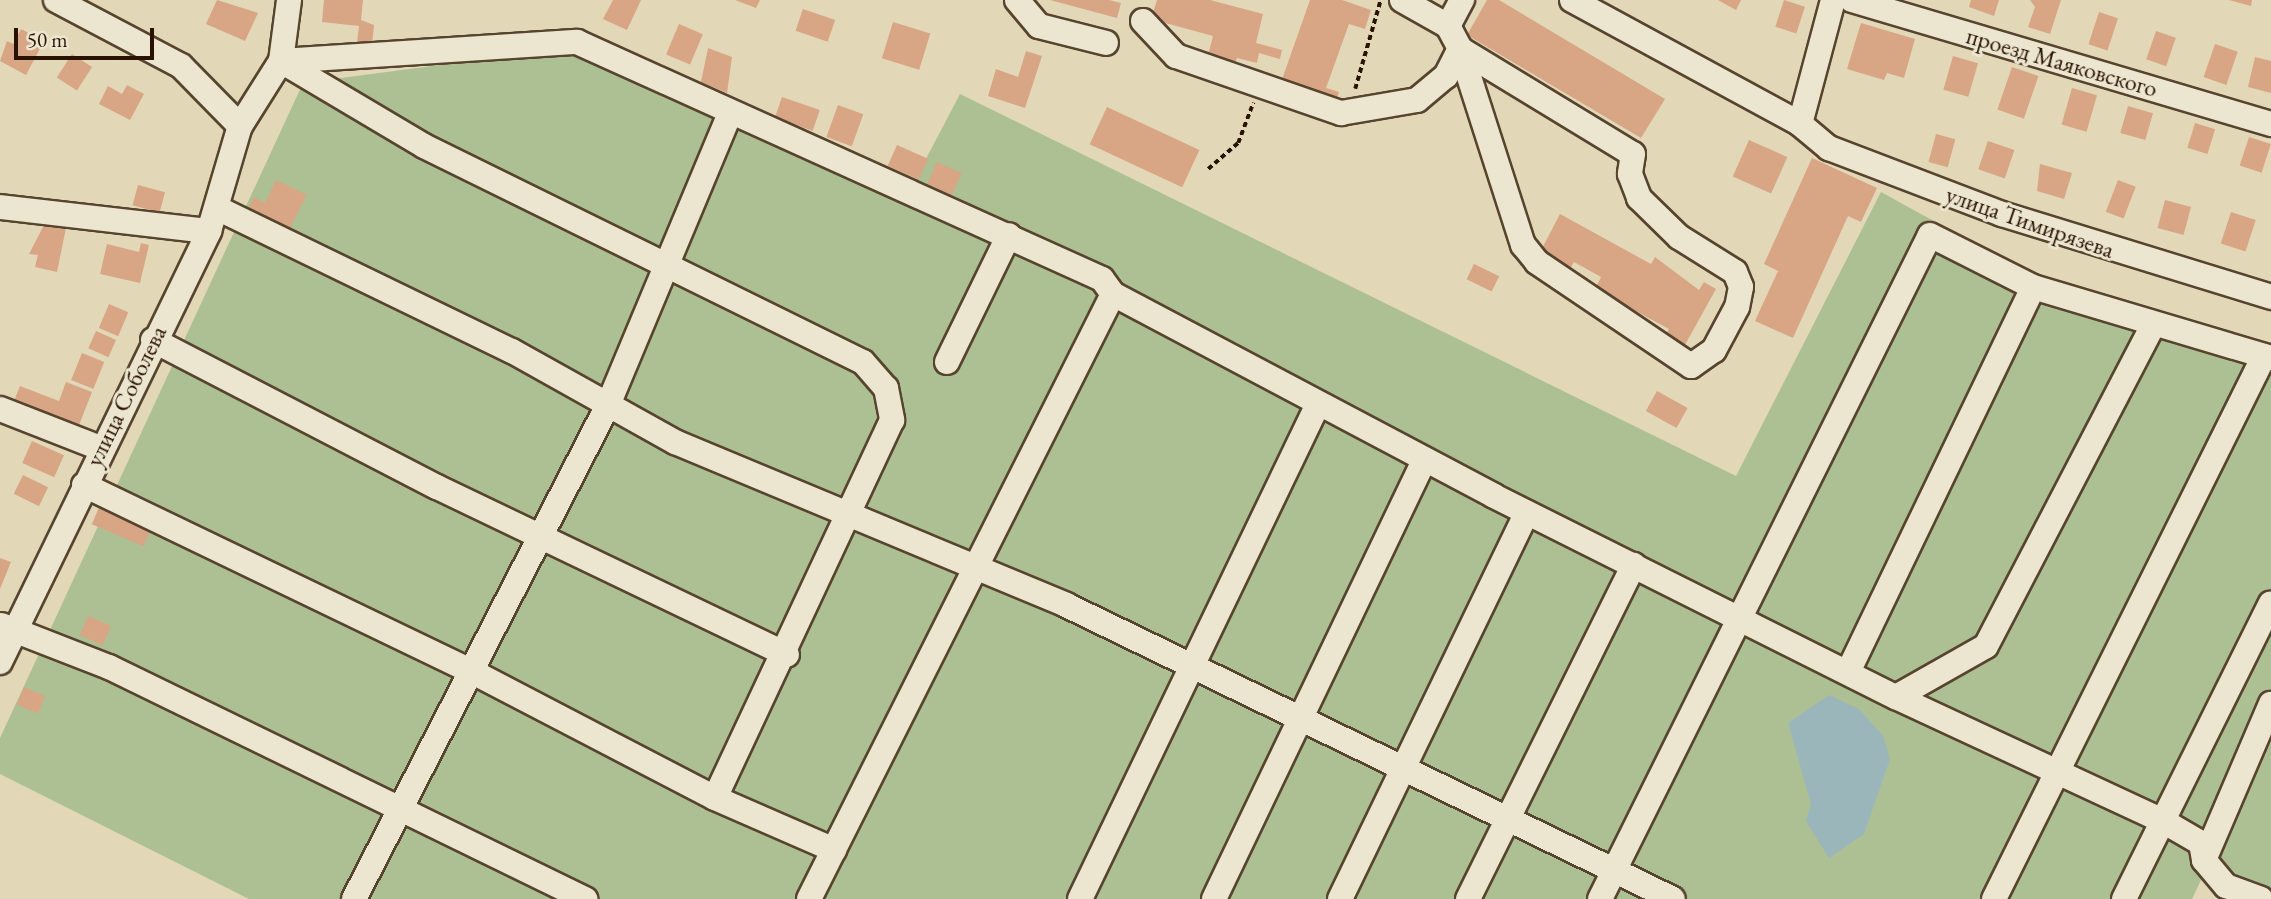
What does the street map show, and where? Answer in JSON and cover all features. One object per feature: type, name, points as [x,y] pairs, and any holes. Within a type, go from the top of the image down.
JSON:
[{"type":"street","points":[[56,0],[181,66],[240,126]]},
{"type":"street","points":[[281,61],[289,0]]},
{"type":"street","points":[[1017,0],[1039,26],[1106,43]]},
{"type":"street","points":[[1402,0],[1448,26],[1460,49],[1523,245],[1536,262],[1691,366],[1714,350],[1738,307],[1741,287],[1735,272],[1679,237],[1639,198],[1630,174],[1633,154],[1460,49]]},
{"type":"street","points":[[1448,26],[1462,0]]},
{"type":"street","name":"улица Тимирязева","points":[[1572,0],[1800,124],[1829,148],[2001,214],[2271,297]]},
{"type":"street","points":[[1800,124],[1833,0]]},
{"type":"street","name":"проезд Маяковского","points":[[1852,0],[2271,124]]},
{"type":"street","points":[[1143,21],[1176,56],[1341,113],[1417,100],[1446,76],[1460,49]]},
{"type":"street","points":[[281,61],[577,42],[730,114],[896,183],[1102,279],[1113,294],[1527,513],[1896,697],[2059,770],[2163,821],[2201,843],[2204,860],[2226,886],[2260,899]]},
{"type":"street","points":[[281,61],[424,146],[667,262],[863,362],[886,388],[892,420],[787,654],[715,798]]},
{"type":"street","name":"улица Соболева","points":[[0,662],[7,627],[83,485],[213,220],[240,126],[281,61]]},
{"type":"street","points":[[354,899],[537,535],[608,405],[730,114]]},
{"type":"street","points":[[0,207],[213,220],[512,351],[675,442],[976,568],[1191,668],[1505,822],[1614,869],[1672,899]]},
{"type":"street","points":[[947,362],[1009,235]]},
{"type":"street","points":[[1600,899],[1737,616],[1930,235],[2033,287],[2153,325],[2268,357],[1994,899]]},
{"type":"street","points":[[1847,672],[2033,287]]},
{"type":"street","points":[[809,899],[1113,294]]},
{"type":"street","points":[[1896,697],[1986,646],[2153,325]]},
{"type":"street","points":[[153,340],[537,535],[787,654]]},
{"type":"street","points":[[1080,899],[1318,404]]},
{"type":"street","points":[[0,409],[100,448]]},
{"type":"street","points":[[1214,899],[1301,723],[1424,460]]},
{"type":"street","points":[[83,485],[469,670],[715,798],[834,850]]},
{"type":"street","points":[[1340,899],[1527,513]]},
{"type":"street","points":[[1468,899],[1634,565]]},
{"type":"street","points":[[2124,899],[2271,603]]},
{"type":"street","points":[[7,627],[109,667],[585,899]]},
{"type":"street","points":[[2204,860],[2271,704]]},
{"type":"path","points":[[1356,111],[1367,36],[1381,0]]},
{"type":"path","points":[[1208,169],[1238,143],[1259,85]]},
{"type":"green space","points":[[591,45],[906,197],[960,94],[1736,476],[1881,192],[2041,280],[2271,347],[2271,899],[2251,899],[2201,880],[2192,899],[249,899],[0,774],[0,738],[303,83]]},
{"type":"water","points":[[1829,695],[1859,709],[1883,736],[1890,759],[1864,834],[1829,858],[1806,821],[1811,804],[1788,723]]},
{"type":"building","points":[[217,0],[258,13],[245,41],[206,24]]},
{"type":"building","points":[[324,0],[363,0],[361,20],[374,25],[372,45],[357,43],[359,26],[322,22]]},
{"type":"building","points":[[613,0],[641,0],[627,30],[603,19]]},
{"type":"building","points":[[735,0],[760,0],[756,8]]},
{"type":"building","points":[[1050,0],[1109,0],[1121,3],[1117,18]]},
{"type":"building","points":[[1157,0],[1210,0],[1263,14],[1256,43],[1282,50],[1280,59],[1259,53],[1257,63],[1237,58],[1234,66],[1207,59],[1213,36],[1151,19]]},
{"type":"building","points":[[1310,0],[1342,0],[1371,10],[1365,29],[1349,24],[1326,88],[1339,92],[1335,104],[1280,85]]},
{"type":"building","points":[[1487,0],[1499,0],[1665,99],[1641,138],[1467,35]]},
{"type":"building","points":[[1718,0],[1741,0],[1736,10]]},
{"type":"building","points":[[1784,0],[1805,7],[1796,33],[1775,27]]},
{"type":"building","points":[[1971,0],[1999,0],[1994,16],[1969,7]]},
{"type":"building","points":[[2030,0],[2061,0],[2050,34],[2028,27],[2035,7]]},
{"type":"building","points":[[2229,0],[2252,0],[2251,6]]},
{"type":"building","points":[[803,9],[835,20],[828,42],[796,31]]},
{"type":"building","points":[[2099,12],[2118,18],[2108,51],[2088,44]]},
{"type":"building","points":[[893,22],[930,33],[919,70],[882,58]]},
{"type":"building","points":[[1861,23],[1915,39],[1904,78],[1887,73],[1884,80],[1847,69]]},
{"type":"building","points":[[679,24],[703,34],[690,65],[666,54]]},
{"type":"building","points":[[21,29],[44,41],[26,75],[0,61],[7,41],[13,44]]},
{"type":"building","points":[[2156,31],[2176,38],[2166,66],[2146,59]]},
{"type":"building","points":[[2215,44],[2238,52],[2226,85],[2204,77]]},
{"type":"building","points":[[708,48],[732,57],[727,93],[701,82]]},
{"type":"building","points":[[1026,51],[1042,56],[1025,108],[988,96],[996,69],[1018,77]]},
{"type":"building","points":[[72,54],[92,67],[77,91],[57,77]]},
{"type":"building","points":[[1953,56],[1978,63],[1968,97],[1943,90]]},
{"type":"building","points":[[2255,57],[2271,61],[2271,93],[2248,87]]},
{"type":"building","points":[[2012,67],[2038,76],[2024,119],[1997,110]]},
{"type":"building","points":[[127,85],[144,94],[130,120],[99,104],[108,86],[122,94]]},
{"type":"building","points":[[2072,88],[2097,95],[2087,132],[2062,125]]},
{"type":"building","points":[[782,97],[820,110],[813,131],[775,118]]},
{"type":"building","points":[[838,105],[863,114],[852,146],[826,137]]},
{"type":"building","points":[[2128,106],[2153,113],[2145,140],[2120,133]]},
{"type":"building","points":[[1107,107],[1199,150],[1182,187],[1090,144]]},
{"type":"building","points":[[2195,123],[2215,129],[2207,154],[2187,148]]},
{"type":"building","points":[[1936,134],[1955,139],[1948,167],[1928,162]]},
{"type":"building","points":[[2249,137],[2271,144],[2262,173],[2240,166]]},
{"type":"building","points":[[1749,140],[1787,157],[1771,194],[1733,177]]},
{"type":"building","points":[[1988,141],[2014,150],[2005,178],[1978,169]]},
{"type":"building","points":[[897,145],[928,159],[919,180],[888,166]]},
{"type":"building","points":[[1812,158],[1877,188],[1861,222],[1848,216],[1793,338],[1755,321],[1778,271],[1764,264]]},
{"type":"building","points":[[937,162],[962,173],[951,198],[926,187]]},
{"type":"building","points":[[2040,164],[2072,173],[2064,199],[2037,191]]},
{"type":"building","points":[[276,180],[307,195],[288,231],[247,211],[254,197],[265,203]]},
{"type":"building","points":[[2118,180],[2136,187],[2124,219],[2106,212]]},
{"type":"building","points":[[138,185],[165,192],[160,213],[133,205]]},
{"type":"building","points":[[2165,200],[2191,207],[2184,235],[2157,228]]},
{"type":"building","points":[[2231,212],[2256,220],[2246,251],[2221,243]]},
{"type":"building","points":[[1560,214],[1651,264],[1655,257],[1699,290],[1704,282],[1716,289],[1681,352],[1662,341],[1669,329],[1595,289],[1601,277],[1574,262],[1568,272],[1538,256]]},
{"type":"building","points":[[45,223],[66,228],[57,272],[35,267],[38,255],[29,254]]},
{"type":"building","points":[[141,243],[149,245],[140,283],[100,274],[107,244],[139,252]]},
{"type":"building","points":[[1474,264],[1499,276],[1492,292],[1467,279]]},
{"type":"building","points":[[109,304],[128,312],[118,336],[99,328]]},
{"type":"building","points":[[96,331],[116,340],[108,357],[88,348]]},
{"type":"building","points":[[82,353],[104,362],[93,389],[71,380]]},
{"type":"building","points":[[66,382],[92,392],[79,425],[14,401],[20,386],[59,401]]},
{"type":"building","points":[[1657,391],[1688,408],[1676,428],[1646,411]]},
{"type":"building","points":[[32,441],[64,455],[54,477],[22,463]]},
{"type":"building","points":[[23,475],[48,487],[39,506],[14,494]]},
{"type":"building","points":[[100,505],[152,527],[143,546],[92,524]]},
{"type":"building","points":[[0,558],[11,562],[0,589]]},
{"type":"building","points":[[88,616],[111,626],[103,645],[80,635]]},
{"type":"building","points":[[24,687],[45,696],[38,713],[17,704]]}]
